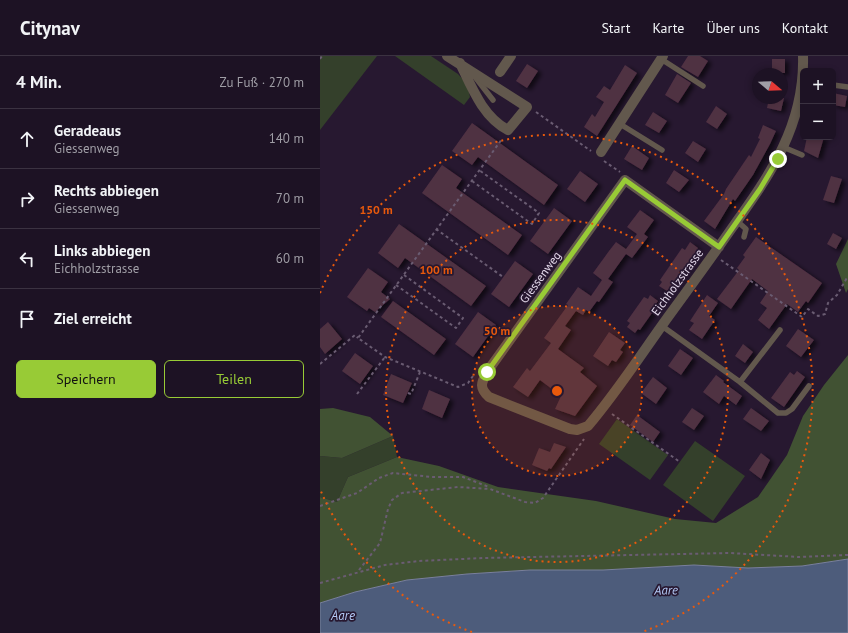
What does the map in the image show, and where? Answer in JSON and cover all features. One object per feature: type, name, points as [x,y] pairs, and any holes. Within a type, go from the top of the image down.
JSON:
[{"type":"street","points":[[447,56],[464,66],[527,107],[508,130],[497,124],[477,99],[464,66]]},
{"type":"street","points":[[500,72],[511,56]]},
{"type":"street","name":"Eichholzstrasse","points":[[803,56],[803,68]]},
{"type":"street","points":[[598,154],[620,124],[662,58]]},
{"type":"street","name":"Eichholzstrasse","points":[[588,426],[662,326],[769,175],[783,147],[796,112],[800,95]]},
{"type":"street","points":[[625,180],[716,251]]},
{"type":"street","name":"Giessenweg","points":[[588,426],[577,430],[570,429],[489,397],[481,387],[487,372],[625,180]]},
{"type":"lane","points":[[662,58],[703,86]]},
{"type":"lane","points":[[464,66],[492,100]]},
{"type":"lane","points":[[836,85],[848,87]]},
{"type":"lane","points":[[620,124],[662,150]]},
{"type":"lane","points":[[783,147],[802,155]]},
{"type":"lane","points":[[737,221],[746,229],[744,237]]},
{"type":"lane","points":[[662,326],[740,382],[778,413],[786,413],[792,409],[809,386]]},
{"type":"lane","points":[[740,382],[780,330]]},
{"type":"path","points":[[527,107],[598,154],[620,172],[625,180]]},
{"type":"path","points":[[358,338],[508,130]]},
{"type":"path","points":[[471,181],[532,224],[539,213],[479,170]]},
{"type":"path","points":[[436,229],[503,278]]},
{"type":"path","points":[[716,251],[802,317],[808,309],[818,316],[825,314],[828,303],[837,296],[848,276]]},
{"type":"path","points":[[396,285],[456,328],[464,318],[404,275]]},
{"type":"path","points":[[320,364],[355,335],[385,357],[458,387],[468,383],[477,370]]},
{"type":"path","points":[[357,394],[385,357]]},
{"type":"path","points":[[408,393],[411,394],[420,372]]},
{"type":"path","points":[[603,407],[680,462]]},
{"type":"path","points":[[320,506],[357,493],[379,478],[393,473],[432,477],[463,477],[480,482],[490,488],[530,504],[539,501],[583,442],[588,426]]},
{"type":"path","points":[[358,571],[375,552],[380,543],[388,509],[392,500],[402,493],[458,487],[490,488]]},
{"type":"path","points":[[320,583],[358,571],[385,565],[419,561],[483,558],[730,553],[799,557],[848,555]]},
{"type":"green space","points":[[320,56],[377,56],[320,130]]},
{"type":"green space","points":[[395,56],[431,56],[458,74],[467,84],[470,97],[464,105]]},
{"type":"green space","points":[[848,239],[848,289],[846,293],[836,264]]},
{"type":"green space","points":[[848,355],[848,559],[802,566],[748,568],[694,565],[603,570],[530,570],[467,574],[407,580],[355,592],[320,603],[320,497],[337,502],[348,477],[397,457],[439,466],[498,487],[596,501],[675,519],[716,523],[758,497],[787,455],[803,416],[824,385]]},
{"type":"green space","points":[[333,408],[370,417],[393,436],[342,458],[320,456],[320,409]]},
{"type":"green space","points":[[617,419],[668,455],[650,480],[599,444]]},
{"type":"green space","points":[[393,436],[397,457],[348,477],[337,502],[320,497],[320,456],[342,458]]},
{"type":"green space","points":[[695,441],[745,476],[713,521],[663,485]]},
{"type":"water","name":"Aare","points":[[848,559],[848,633],[320,633],[320,603],[355,592],[407,580],[530,570],[603,570],[694,565],[748,568],[802,566]]},
{"type":"building","points":[[688,56],[700,56],[708,61],[698,77],[681,67]]},
{"type":"building","points":[[772,59],[785,59],[785,68],[772,68]]},
{"type":"building","points":[[527,64],[538,71],[527,88],[516,81]]},
{"type":"building","points":[[625,65],[637,73],[597,136],[584,127],[592,114],[595,117],[604,102],[596,97],[604,86],[610,90]]},
{"type":"building","points":[[677,74],[691,83],[678,103],[665,95]]},
{"type":"building","points":[[836,94],[847,96],[845,107],[836,106]]},
{"type":"building","points":[[768,104],[783,104],[781,111],[767,108]]},
{"type":"building","points":[[716,106],[727,114],[717,129],[706,122]]},
{"type":"building","points":[[653,112],[667,121],[659,133],[645,125]]},
{"type":"building","points":[[472,123],[558,185],[544,205],[478,157],[472,165],[452,151]]},
{"type":"building","points":[[763,125],[776,131],[770,144],[753,175],[735,201],[733,199],[715,229],[704,221],[724,194],[749,155],[751,157],[760,139],[758,138]]},
{"type":"building","points":[[806,140],[823,140],[818,158],[804,151]]},
{"type":"building","points":[[693,141],[706,149],[698,162],[685,153]]},
{"type":"building","points":[[632,146],[649,158],[642,170],[624,159]]},
{"type":"building","points":[[442,165],[462,179],[456,188],[522,235],[508,255],[422,193]]},
{"type":"building","points":[[674,170],[689,180],[679,192],[666,183]]},
{"type":"building","points":[[580,171],[598,184],[585,202],[567,189]]},
{"type":"building","points":[[831,176],[842,179],[834,203],[823,200]]},
{"type":"building","points":[[554,208],[572,221],[548,254],[530,241]]},
{"type":"building","points":[[640,210],[654,220],[644,234],[648,237],[632,258],[626,254],[608,279],[613,282],[599,302],[597,301],[589,312],[586,310],[583,315],[576,311],[565,326],[571,330],[558,349],[584,368],[580,372],[597,386],[575,416],[555,409],[561,396],[540,380],[528,397],[513,387],[527,368],[530,371],[551,343],[544,338],[568,305],[566,304],[578,287],[591,296],[602,280],[593,273],[609,251],[616,242],[626,249],[637,234],[627,227]]},
{"type":"building","points":[[399,224],[486,286],[471,306],[405,258],[398,268],[378,253]]},
{"type":"building","points":[[833,233],[842,238],[836,249],[827,244]]},
{"type":"building","points":[[756,237],[822,283],[808,303],[806,301],[798,312],[787,304],[769,329],[758,320],[767,308],[760,303],[768,291],[752,279],[731,309],[717,299],[739,270],[737,268],[745,257],[743,255]]},
{"type":"building","points":[[690,242],[698,248],[693,256],[695,257],[672,289],[670,287],[667,291],[659,286],[662,282],[660,280],[682,248],[685,250]]},
{"type":"building","points":[[515,261],[533,274],[509,307],[491,294]]},
{"type":"building","points":[[368,268],[388,282],[381,292],[390,299],[375,312],[369,308],[367,311],[347,297]]},
{"type":"building","points":[[650,295],[658,301],[655,305],[657,306],[640,330],[638,329],[635,333],[627,327],[630,323],[627,321],[644,297],[648,299]]},
{"type":"building","points":[[707,295],[718,303],[709,316],[715,320],[702,339],[689,330],[694,323],[690,321]]},
{"type":"building","points":[[393,301],[446,339],[434,355],[381,317]]},
{"type":"building","points":[[478,312],[496,325],[473,357],[455,344]]},
{"type":"building","points":[[328,322],[342,339],[325,354],[320,347],[320,329]]},
{"type":"building","points":[[798,329],[814,340],[801,357],[786,346]]},
{"type":"building","points":[[609,332],[625,343],[620,350],[623,352],[616,362],[612,360],[608,366],[593,356]]},
{"type":"building","points":[[743,344],[753,352],[745,363],[735,356]]},
{"type":"building","points":[[680,349],[693,358],[681,375],[668,366]]},
{"type":"building","points":[[355,353],[373,366],[360,384],[342,371]]},
{"type":"building","points":[[797,371],[805,377],[784,407],[771,398],[790,372],[794,375]]},
{"type":"building","points":[[391,374],[412,383],[403,403],[383,395]]},
{"type":"building","points":[[716,375],[742,396],[736,405],[724,396],[719,404],[703,392]]},
{"type":"building","points":[[653,377],[667,388],[656,404],[641,393]]},
{"type":"building","points":[[429,390],[450,399],[442,418],[422,409]]},
{"type":"building","points":[[692,408],[704,416],[694,430],[682,422]]},
{"type":"building","points":[[751,408],[769,421],[761,431],[743,419]]},
{"type":"building","points":[[637,415],[660,432],[653,442],[630,425]]},
{"type":"building","points":[[554,443],[566,447],[551,469],[549,468],[547,471],[532,465],[539,448],[550,452]]},
{"type":"building","points":[[761,453],[770,460],[761,479],[749,470]]},
{"type":"route","points":[[487,372],[625,180],[719,247],[760,189],[778,159]]}]
